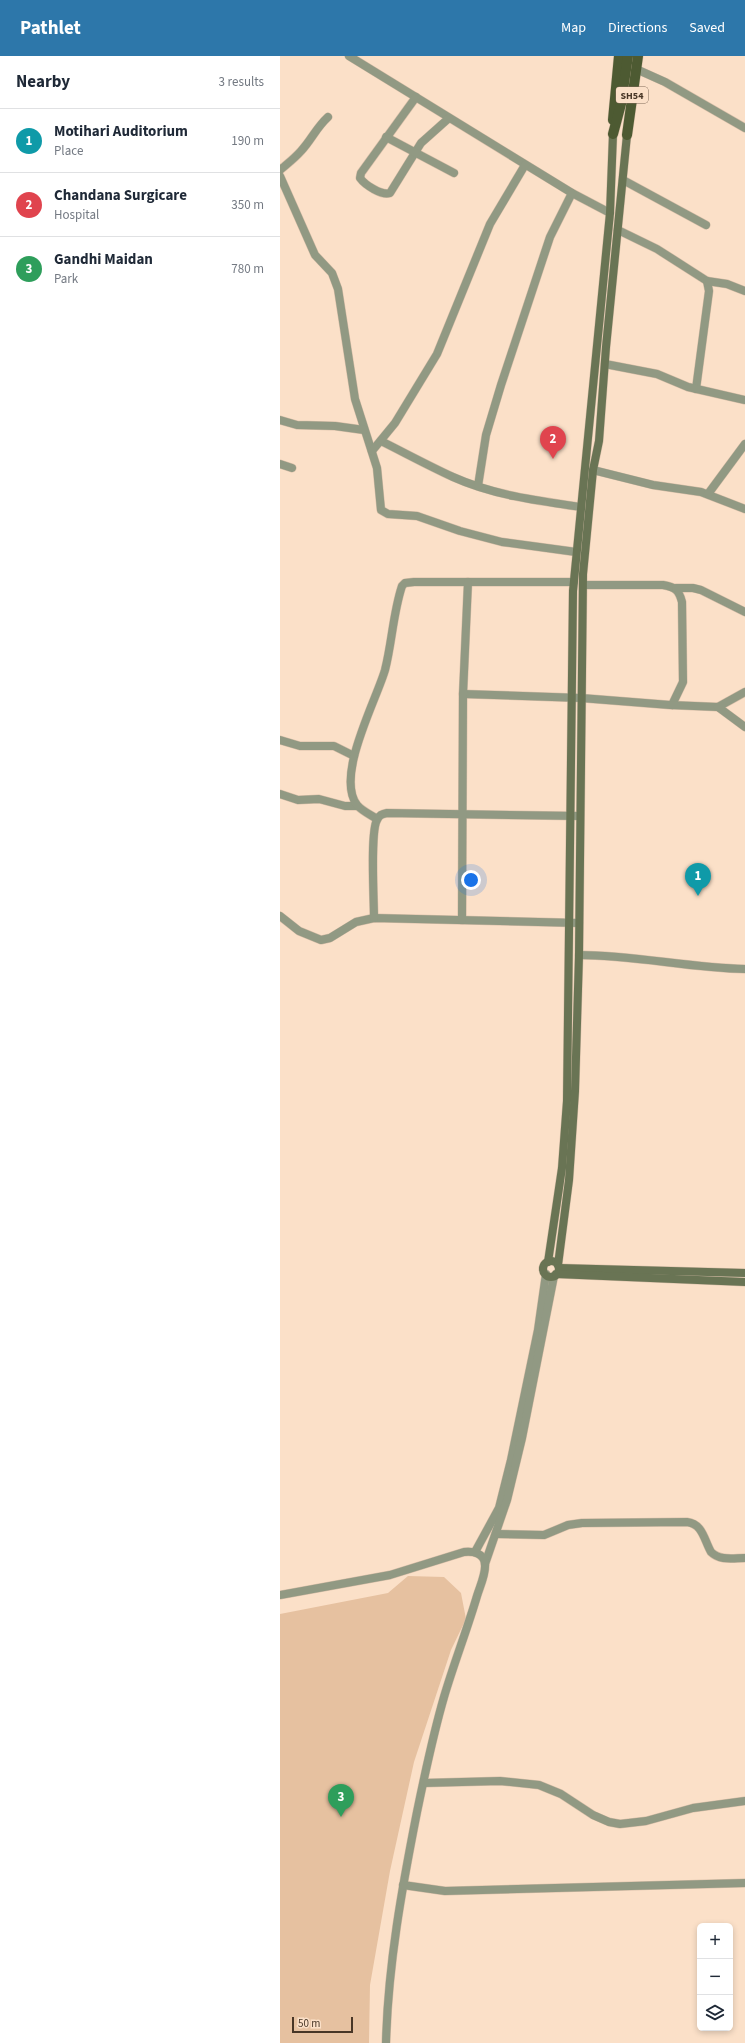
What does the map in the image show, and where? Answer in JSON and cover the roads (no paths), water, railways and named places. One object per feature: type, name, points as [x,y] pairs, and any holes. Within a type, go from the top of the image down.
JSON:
[{"type":"main road","name":"SH54","points":[[613,134],[613,106],[619,56]]},
{"type":"main road","points":[[628,56],[621,104],[613,134],[610,213],[576,552],[574,582],[570,815],[567,1101],[562,1168],[548,1262],[544,1269],[555,1272],[745,1282]]},
{"type":"main road","name":"SH54","points":[[627,135],[638,56]]},
{"type":"main road","points":[[555,1272],[572,1153],[579,955],[583,585],[594,470],[599,441],[627,135],[621,104]]},
{"type":"main road","points":[[548,1262],[553,1262],[555,1272]]},
{"type":"main road","points":[[555,1272],[745,1273]]},
{"type":"street","points":[[349,56],[525,166],[610,213]]},
{"type":"street","points":[[636,69],[665,82],[745,128]]},
{"type":"street","points":[[416,97],[386,137],[360,176],[362,180],[383,194],[390,193],[413,152],[426,137],[448,118]]},
{"type":"street","points":[[280,170],[300,152],[315,134],[317,127],[328,117]]},
{"type":"street","points":[[386,137],[454,174]]},
{"type":"street","points":[[372,450],[382,441],[395,423],[437,354],[490,224],[525,166]]},
{"type":"street","points":[[280,176],[315,255],[332,274],[338,289],[355,399],[364,430],[372,450],[376,468],[380,507],[384,513],[417,516],[460,531],[502,542],[576,552]]},
{"type":"street","points":[[623,180],[706,225]]},
{"type":"street","points":[[478,486],[486,435],[501,385],[550,237],[572,193]]},
{"type":"street","points":[[618,230],[657,249],[707,281],[727,284],[745,291]]},
{"type":"street","points":[[696,389],[709,291],[707,281]]},
{"type":"street","points":[[605,364],[657,374],[696,389],[745,400]]},
{"type":"street","points":[[280,420],[297,425],[335,426],[364,430]]},
{"type":"street","points":[[382,441],[454,477],[478,486],[535,500],[581,507]]},
{"type":"street","points":[[708,494],[745,444]]},
{"type":"street","points":[[280,464],[292,468]]},
{"type":"street","points":[[594,470],[653,485],[708,494],[745,509]]},
{"type":"street","points":[[357,806],[353,795],[352,782],[354,756],[364,724],[384,673],[402,586],[406,583],[414,582],[574,582]]},
{"type":"street","points":[[462,920],[463,694],[468,582]]},
{"type":"street","points":[[583,585],[664,585],[676,588],[693,588],[701,590],[745,612]]},
{"type":"street","points":[[672,705],[681,688],[683,667],[682,602],[676,588]]},
{"type":"street","points":[[463,694],[581,698],[718,707],[745,692]]},
{"type":"street","points":[[718,707],[745,727]]},
{"type":"street","points":[[280,740],[300,746],[334,746],[354,756]]},
{"type":"street","points":[[280,794],[298,800],[319,799],[345,806],[357,806],[377,819]]},
{"type":"street","points":[[374,918],[374,834],[377,819],[381,815],[387,813],[463,813],[580,816]]},
{"type":"street","points":[[280,916],[299,931],[321,940],[330,938],[356,922],[374,918],[579,923]]},
{"type":"street","points":[[579,955],[620,955],[679,965],[745,969]]},
{"type":"street","points":[[386,2043],[387,2016],[394,1950],[403,1885],[424,1783],[444,1696],[477,1597],[485,1564],[507,1500],[522,1438],[555,1272]]},
{"type":"street","points":[[476,1552],[499,1508],[511,1460],[538,1330],[555,1272]]},
{"type":"street","points":[[496,1534],[544,1534],[582,1523],[687,1522],[696,1524],[699,1527],[710,1552],[714,1555],[726,1558],[745,1558]]},
{"type":"street","points":[[280,1595],[390,1575],[464,1552],[476,1552],[481,1555],[485,1564]]},
{"type":"street","points":[[424,1783],[500,1781],[539,1785],[561,1794],[593,1815],[620,1824],[646,1822],[693,1808],[745,1801]]},
{"type":"street","points":[[403,1885],[445,1891],[745,1883]]},
{"type":"place","name":"Chandana Surgicare","points":[[553,459]]},
{"type":"place","name":"Motihari Auditorium","points":[[698,896]]},
{"type":"place","name":"Gandhi Maidan","points":[[341,1817]]}]
